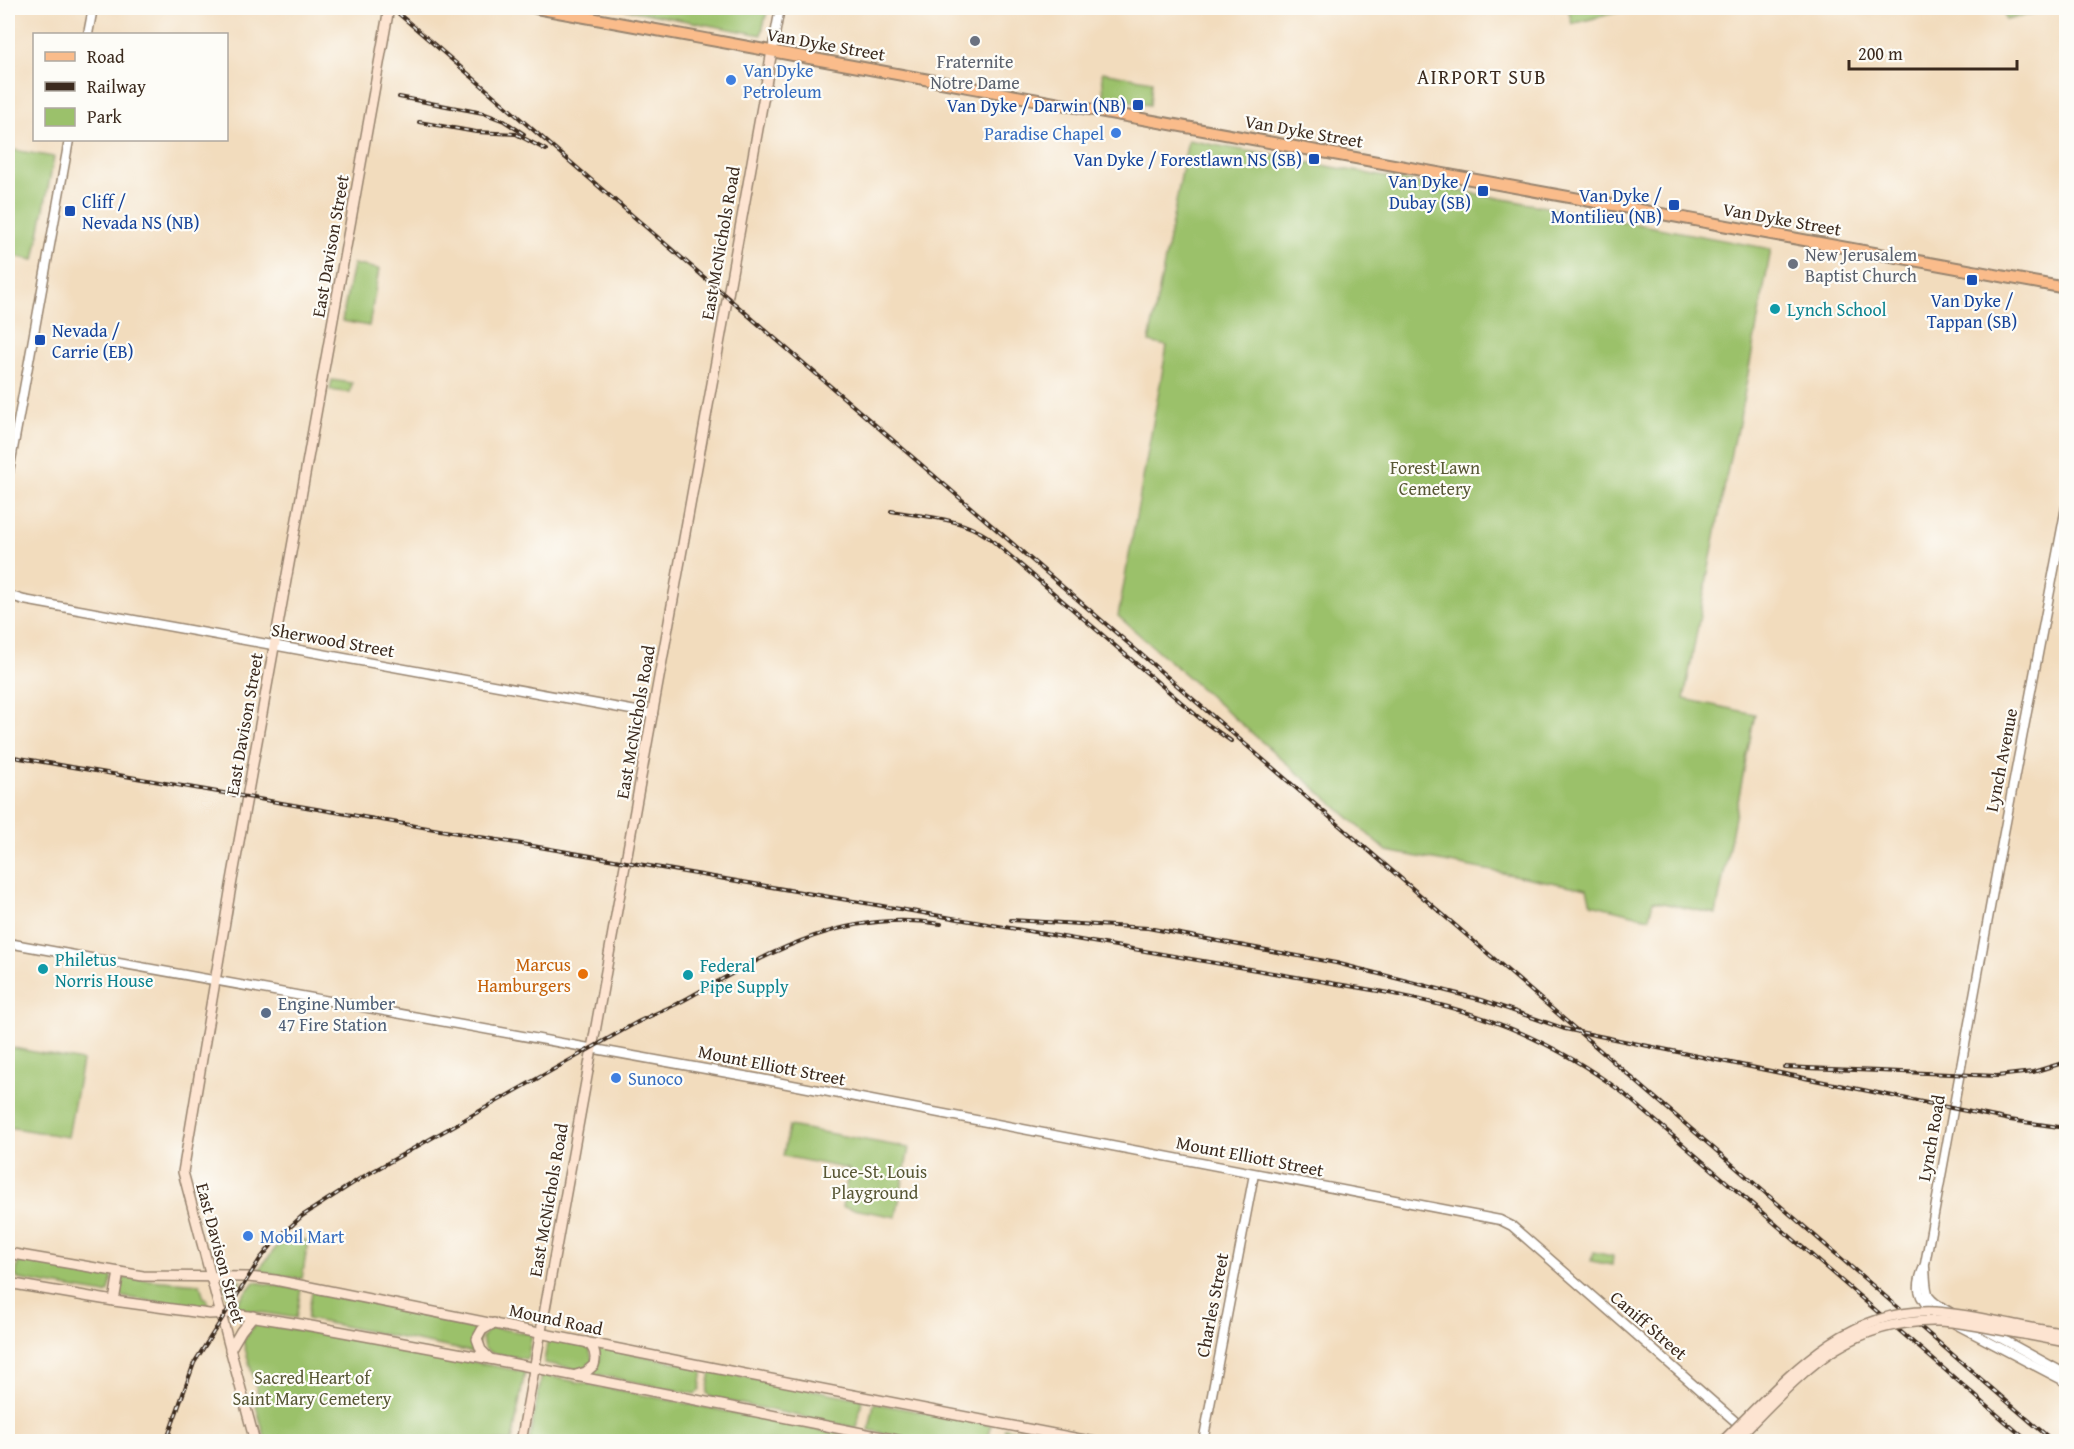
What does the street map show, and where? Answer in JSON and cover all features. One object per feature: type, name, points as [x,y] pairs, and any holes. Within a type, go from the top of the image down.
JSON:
[{"type":"main road","name":"East Davison Street","points":[[255,1442],[183,1172],[274,646],[389,8]]},
{"type":"main road","name":"Van Dyke Street","points":[[536,8],[2067,288]]},
{"type":"main road","name":"East McNichols Road","points":[[521,1442],[772,51]]},
{"type":"main road","name":"Mound Road","points":[[8,1253],[154,1276],[248,1277],[274,1280],[1095,1442]]},
{"type":"main road","points":[[114,1301],[119,1272]]},
{"type":"main road","points":[[8,1283],[209,1314],[253,1316],[490,1359],[907,1442]]},
{"type":"main road","points":[[1722,1442],[1815,1354],[1835,1339],[1871,1321],[1932,1312],[1981,1318],[2067,1342]]},
{"type":"main road","points":[[230,1350],[253,1316]]},
{"type":"main road","points":[[1733,1442],[1819,1359],[1839,1344],[1875,1329],[1905,1323],[1936,1321],[2067,1334]]},
{"type":"main road","points":[[490,1359],[481,1350],[477,1339],[482,1330],[494,1323]]},
{"type":"main road","points":[[573,1376],[586,1372],[594,1365],[596,1356],[585,1341]]},
{"type":"street","points":[[88,33],[93,8]]},
{"type":"street","name":"East McNichols Road","points":[[772,51],[780,8]]},
{"type":"street","points":[[8,477],[69,141]]},
{"type":"street","name":"Lynch Avenue","points":[[1969,1019],[2067,507]]},
{"type":"street","name":"Sherwood Street","points":[[8,595],[24,600],[653,714]]},
{"type":"street","name":"Mount Elliott Street","points":[[8,943],[592,1048],[1500,1220],[1525,1237]]},
{"type":"street","name":"Lynch Road","points":[[1922,1291],[1969,1019]]},
{"type":"street","name":"Charles Street","points":[[1203,1442],[1254,1174]]},
{"type":"street","name":"Caniff Street","points":[[1525,1237],[1736,1422],[1745,1434],[1744,1442]]},
{"type":"street","points":[[1922,1291],[1937,1305],[2067,1374]]},
{"type":"street","points":[[1922,1291],[1927,1307],[1940,1317],[2067,1382]]},
{"type":"green space","points":[[618,8],[768,8],[761,35]]},
{"type":"green space","points":[[1568,8],[1633,8],[1572,24]]},
{"type":"green space","points":[[2003,8],[2052,8],[2006,20]]},
{"type":"green space","points":[[1102,72],[1152,81],[1150,105],[1104,97]]},
{"type":"green space","name":"Forest Lawn Cemetery","points":[[1188,140],[1771,249],[1684,699],[1755,714],[1716,914],[1653,901],[1649,918],[1591,904],[1587,889],[1387,851],[1118,616],[1167,346],[1149,342]]},
{"type":"green space","points":[[8,149],[54,157],[34,260],[8,255]]},
{"type":"green space","points":[[353,264],[379,269],[369,326],[342,321]]},
{"type":"green space","points":[[332,380],[352,383],[350,393],[330,390]]},
{"type":"green space","points":[[8,1047],[82,1061],[68,1137],[8,1127]]},
{"type":"green space","name":"Luce-St. Louis Playground","points":[[789,1126],[909,1148],[896,1217],[842,1207],[849,1169],[783,1156]]},
{"type":"green space","points":[[285,1236],[308,1241],[302,1279],[257,1272]]},
{"type":"green space","points":[[1593,1252],[1613,1256],[1612,1265],[1591,1261]]},
{"type":"green space","points":[[21,1259],[110,1275],[112,1278],[109,1292],[105,1294],[18,1279],[16,1276],[18,1262]]},
{"type":"green space","points":[[125,1278],[200,1284],[208,1305],[203,1308],[122,1297],[120,1293],[122,1280]]},
{"type":"green space","points":[[224,1281],[242,1281],[228,1302]]},
{"type":"green space","points":[[254,1282],[301,1289],[296,1318],[233,1308]]},
{"type":"green space","points":[[312,1292],[337,1294],[481,1325],[477,1353],[307,1319]]},
{"type":"green space","name":"Sacred Heart of Saint Mary Cemetery","points":[[256,1323],[372,1342],[525,1372],[512,1441],[266,1441],[253,1395],[258,1394],[243,1341]]},
{"type":"green space","points":[[490,1327],[532,1334],[528,1357],[526,1359],[491,1353],[484,1348],[482,1337]]},
{"type":"green space","points":[[548,1338],[589,1347],[593,1362],[580,1370],[544,1363]]},
{"type":"green space","points":[[597,1346],[703,1368],[700,1390],[695,1394],[595,1374],[594,1371],[600,1359]]},
{"type":"green space","points":[[713,1371],[862,1399],[857,1428],[712,1398],[707,1393]]},
{"type":"green space","points":[[542,1375],[855,1437],[854,1441],[529,1441]]},
{"type":"green space","points":[[874,1403],[991,1425],[988,1442],[922,1441],[869,1430]]},
{"type":"green space","points":[[1005,1428],[1080,1442],[1003,1442]]},
{"type":"railway","points":[[392,8],[2054,1442]]},
{"type":"railway","points":[[399,97],[483,113],[504,121],[524,134]]},
{"type":"railway","points":[[419,122],[476,132],[516,134],[546,150]]},
{"type":"railway","points":[[891,511],[965,525],[988,537],[1203,721],[1231,741]]},
{"type":"railway","points":[[8,756],[1378,991],[1445,1006],[1477,1016],[1537,1040],[1566,1055],[1623,1093],[2029,1442]]},
{"type":"railway","points":[[1011,920],[1148,928],[1336,963],[1482,1000],[1565,1029],[2010,1120],[2066,1128]]},
{"type":"railway","points":[[166,1442],[194,1363],[260,1259],[276,1240],[302,1216],[361,1178],[634,1024],[778,951],[808,938],[872,922],[906,921],[941,924]]},
{"type":"railway","points":[[1784,1067],[1997,1076],[2033,1072],[2066,1062]]},
{"type":"place","name":"Fraternite Notre Dame","points":[[975,41]]},
{"type":"place","name":"Van Dyke Petroleum","points":[[731,80]]},
{"type":"place","name":"Van Dyke / Darwin (NB)","points":[[1138,105]]},
{"type":"place","name":"Paradise Chapel","points":[[1116,133]]},
{"type":"place","name":"Van Dyke / Forestlawn NS (SB)","points":[[1314,159]]},
{"type":"place","name":"Van Dyke / Dubay (SB)","points":[[1483,191]]},
{"type":"place","name":"Van Dyke / Montilieu (NB)","points":[[1674,205]]},
{"type":"place","name":"Cliff / Nevada NS (NB)","points":[[70,211]]},
{"type":"place","name":"New Jerusalem Baptist Church","points":[[1793,264]]},
{"type":"place","name":"Van Dyke / Tappan (SB)","points":[[1972,280]]},
{"type":"place","name":"Lynch School","points":[[1775,309]]},
{"type":"place","name":"Nevada / Carrie (EB)","points":[[40,340]]},
{"type":"place","name":"Philetus Norris House","points":[[43,969]]},
{"type":"place","name":"Marcus Hamburgers","points":[[583,974]]},
{"type":"place","name":"Federal Pipe Supply","points":[[688,975]]},
{"type":"place","name":"Engine Number 47 Fire Station","points":[[266,1013]]},
{"type":"place","name":"Sunoco","points":[[616,1078]]},
{"type":"place","name":"Mobil Mart","points":[[248,1236]]},
{"type":"district","name":"AIRPORT SUB","points":[[1482,76]]}]
